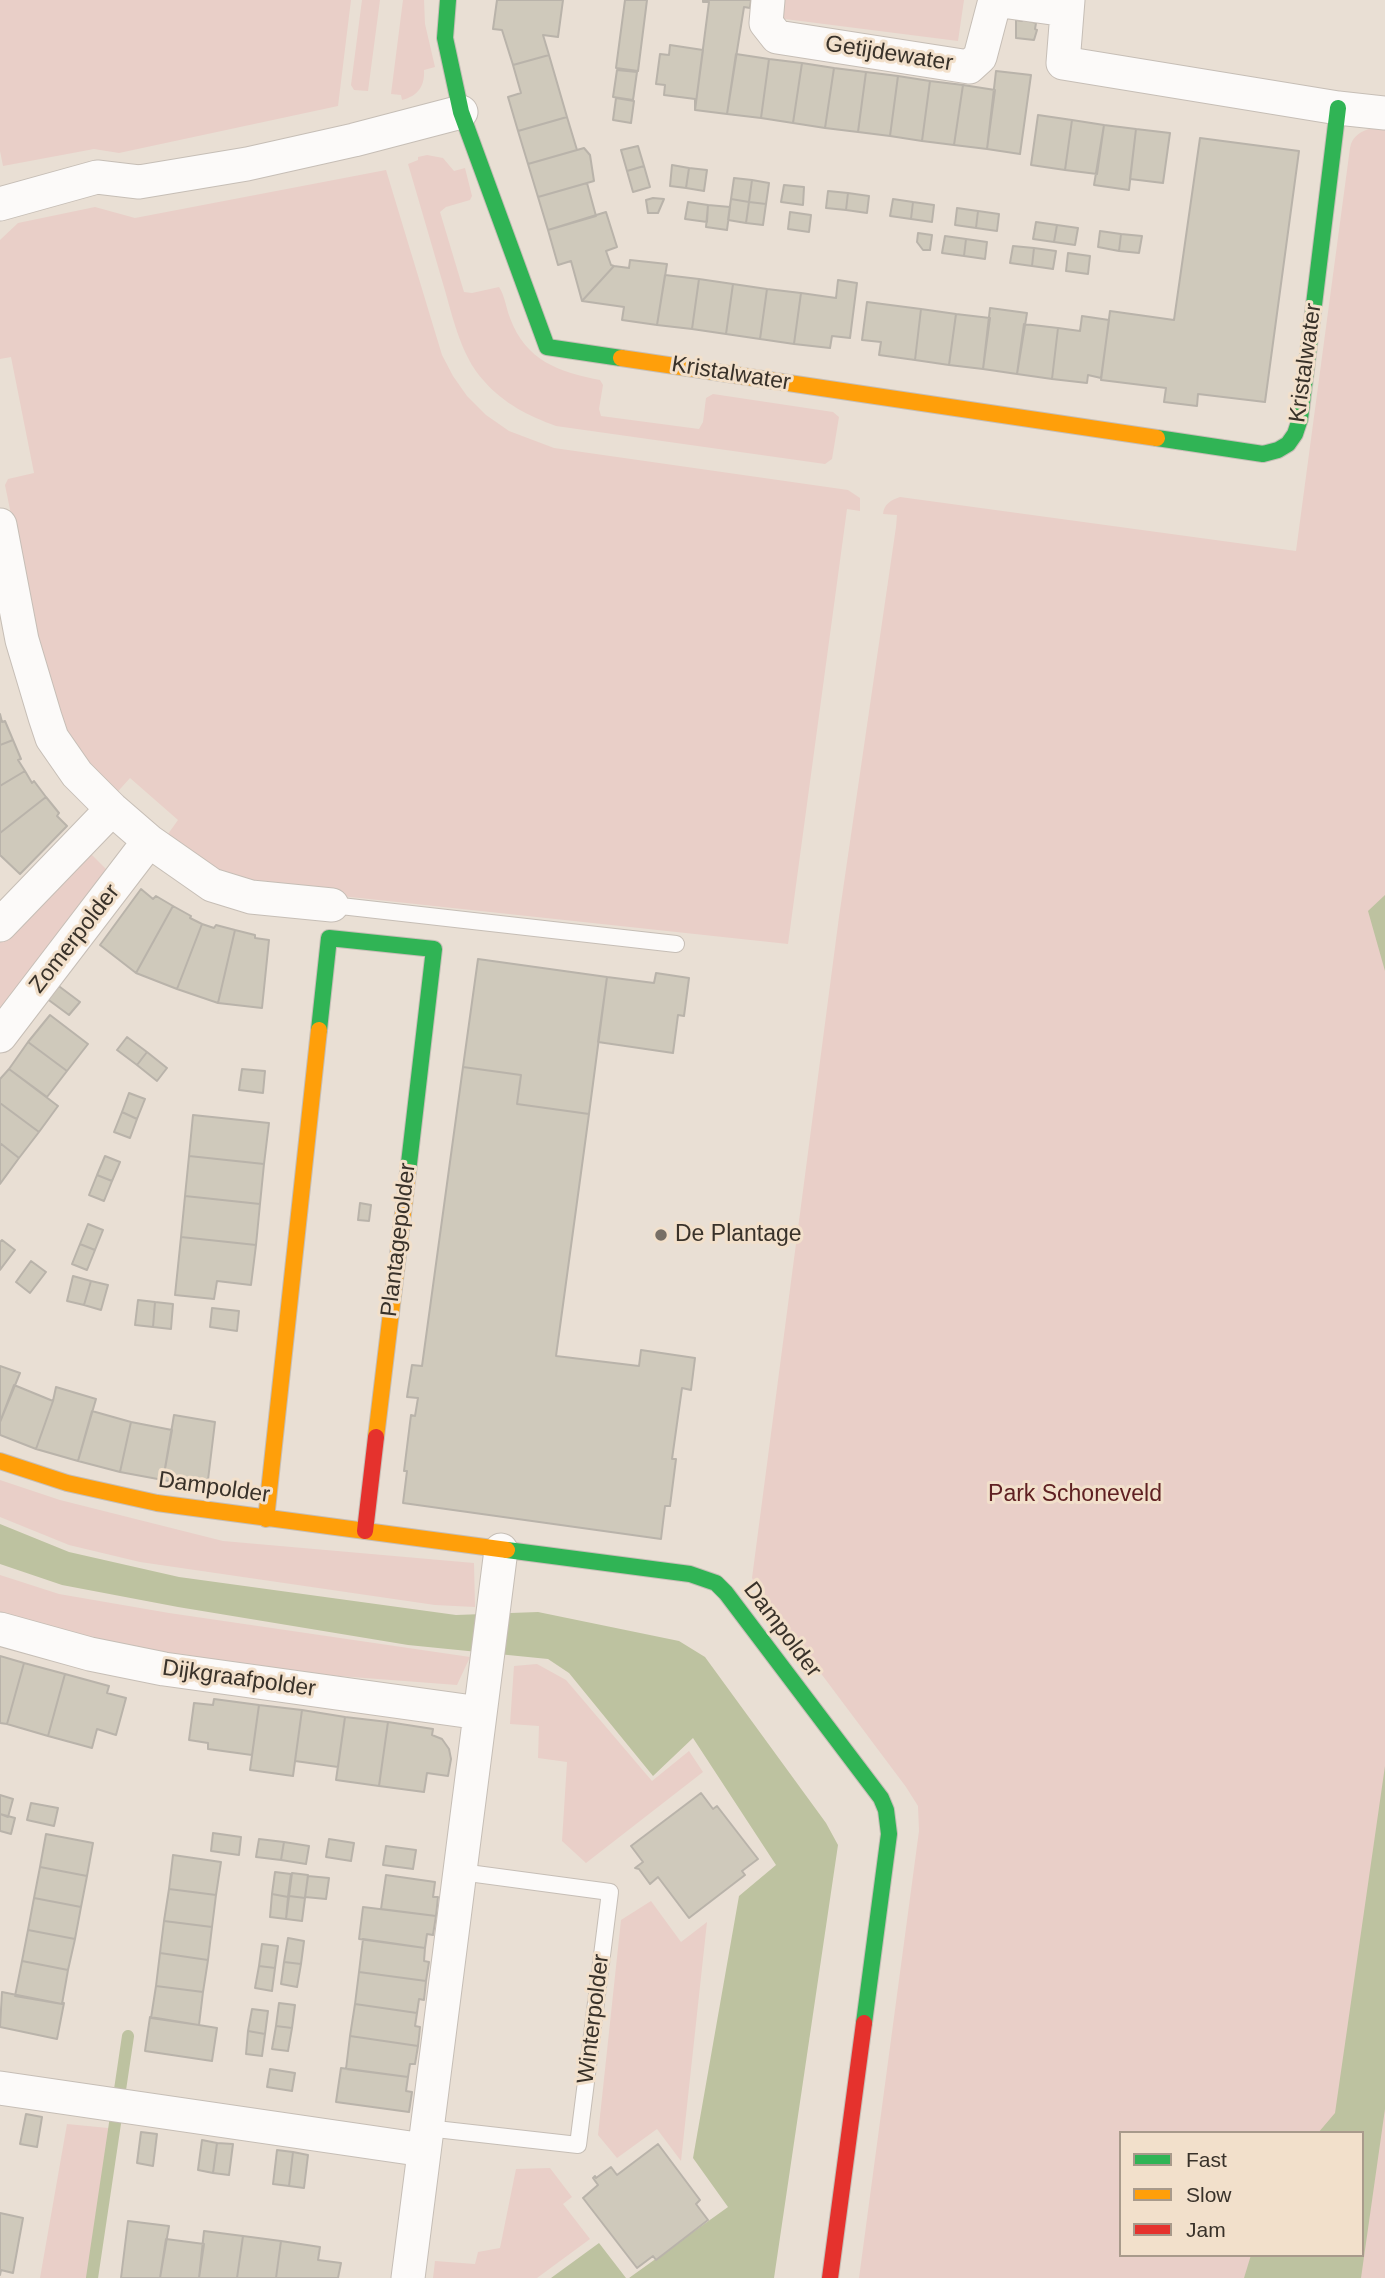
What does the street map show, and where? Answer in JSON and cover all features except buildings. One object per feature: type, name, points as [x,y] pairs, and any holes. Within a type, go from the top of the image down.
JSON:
[{"type":"street","points":[[0,204],[97,177],[139,183],[247,164],[355,140],[461,112],[445,38],[448,0]]},
{"type":"street","name":"Getijdewater","points":[[768,0],[766,23],[777,37],[969,66],[980,57],[995,0],[1067,5]]},
{"type":"street","points":[[1067,5],[1063,63],[1338,108],[1385,113]]},
{"type":"street","name":"Kristalwater","points":[[461,112],[547,347],[1263,454],[1275,453],[1288,446],[1296,434],[1300,419],[1338,108]]},
{"type":"street","points":[[0,525],[11,643],[52,738],[77,774],[149,841],[197,875],[221,888],[251,897],[332,905]]},
{"type":"street","points":[[0,925],[112,809]]},
{"type":"street","name":"Zomerpolder","points":[[0,1036],[149,841]]},
{"type":"street","points":[[266,1519],[329,938],[434,949]]},
{"type":"street","name":"Plantagepolder","points":[[365,1531],[434,949]]},
{"type":"street","name":"Dampolder","points":[[0,1461],[26,1471],[111,1494],[266,1519],[691,1574],[716,1583],[881,1798],[886,1810],[889,1834],[830,2278]]},
{"type":"street","points":[[408,2278],[501,1550]]},
{"type":"street","name":"Dijkgraafpolder","points":[[0,1629],[90,1654],[164,1669],[480,1713]]},
{"type":"street","name":"Winterpolder","points":[[0,2088],[426,2139]]},
{"type":"lane","points":[[329,938],[332,905],[676,944]]},
{"type":"lane","name":"Plantagepolder","points":[[434,949],[438,917]]},
{"type":"lane","name":"Winterpolder","points":[[426,2139],[578,2145],[610,1892],[461,1872]]},
{"type":"green space","points":[[0,0],[351,0],[338,106],[119,153],[94,149],[3,166],[0,151]]},
{"type":"green space","points":[[362,0],[380,0],[368,91],[354,90],[351,85]]},
{"type":"green space","points":[[403,0],[424,0],[425,24],[435,67],[424,70],[419,90],[402,100],[401,95],[391,94]]},
{"type":"green space","points":[[780,0],[964,0],[958,41],[777,18]]},
{"type":"green space","name":"Park Schoneveld","points":[[1372,128],[1385,130],[1385,2278],[859,2278],[919,1831],[918,1806],[752,1578],[839,917],[896,527],[897,515],[883,514],[888,503],[900,497],[1296,551],[1350,148],[1355,137]]},
{"type":"green space","points":[[427,155],[443,158],[454,171],[465,168],[472,196],[470,200],[446,207],[440,212],[464,292],[472,293],[499,287],[510,318],[525,345],[558,368],[600,380],[603,385],[599,409],[601,416],[699,429],[703,422],[706,398],[713,394],[833,412],[839,417],[832,459],[825,464],[556,426],[508,403],[475,370],[462,345],[453,318],[408,164]]},
{"type":"green space","points":[[386,170],[442,355],[467,396],[486,415],[509,431],[554,448],[848,490],[860,498],[860,511],[847,509],[788,944],[248,886],[163,841],[178,820],[130,778],[112,798],[50,707],[5,485],[8,479],[34,473],[11,357],[0,359],[0,240],[18,223],[95,207],[135,218]]},
{"type":"green space","points":[[85,848],[113,876],[0,1021],[0,938]]},
{"type":"green space","points":[[0,1480],[60,1500],[223,1541],[474,1563],[475,1607],[435,1605],[140,1562],[69,1545],[0,1517]]},
{"type":"green space","points":[[0,1575],[59,1594],[169,1613],[470,1657],[457,1685],[180,1664],[56,1631],[0,1612]]},
{"type":"green space","points":[[537,1664],[566,1680],[652,1781],[689,1751],[703,1772],[586,1863],[562,1841],[567,1762],[538,1758],[539,1726],[510,1724],[514,1666]]},
{"type":"green space","points":[[651,1901],[681,1942],[707,1922],[681,2161],[657,2129],[617,2158],[598,2135],[621,1920]]},
{"type":"green space","points":[[67,2124],[118,2129],[94,2278],[40,2278]]},
{"type":"green space","points":[[550,2168],[572,2197],[563,2204],[590,2239],[537,2278],[433,2278],[435,2261],[475,2264],[478,2252],[500,2248],[516,2169]]},
{"type":"shaded area","points":[[1385,895],[1385,971],[1368,911]]},
{"type":"shaded area","points":[[0,1524],[69,1552],[179,1577],[456,1615],[538,1612],[679,1641],[705,1657],[826,1823],[838,1845],[774,2278],[629,2278],[728,2207],[693,2158],[739,1896],[776,1865],[693,1738],[653,1776],[569,1673],[548,1659],[408,1645],[62,1585],[0,1564]]},
{"type":"shaded area","points":[[1385,1766],[1385,2109],[1364,2257],[1364,2131],[1320,2131],[1335,2113]]},
{"type":"shaded area","points":[[599,2243],[626,2278],[551,2278]]},
{"type":"shaded area","points":[[1250,2257],[1364,2257],[1361,2278],[1244,2278]]},
{"type":"waterway","points":[[92,2278],[128,2036]]},
{"type":"traffic: fast","points":[[448,0],[445,38],[461,112],[547,347],[621,358]]},
{"type":"traffic: fast","points":[[1157,438],[1263,454],[1288,444],[1295,434],[1300,419],[1338,108]]},
{"type":"traffic: fast","points":[[319,1030],[329,938],[434,949],[408,1172]]},
{"type":"traffic: fast","points":[[507,1550],[690,1574],[716,1583],[881,1798],[886,1810],[889,1834],[864,2023]]},
{"type":"traffic: slow","points":[[621,358],[1157,438]]},
{"type":"traffic: slow","points":[[266,1519],[319,1030]]},
{"type":"traffic: slow","points":[[376,1437],[408,1172]]},
{"type":"traffic: slow","points":[[0,1461],[67,1483],[157,1503],[507,1550]]},
{"type":"traffic: jam","points":[[365,1531],[376,1437]]},
{"type":"traffic: jam","points":[[830,2278],[864,2023]]},
{"type":"place","name":"De Plantage","points":[[661,1235]]}]
